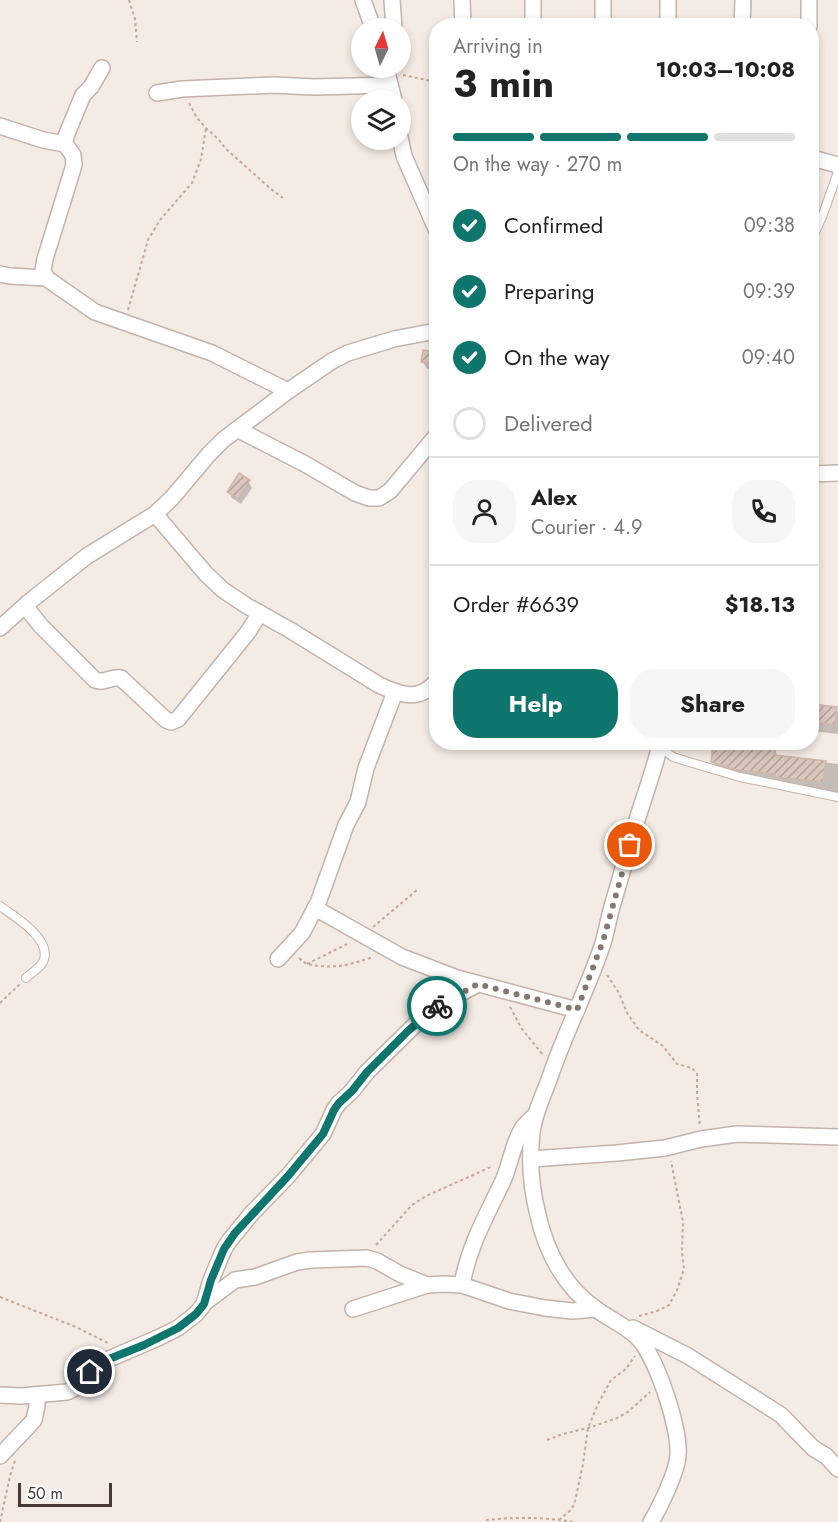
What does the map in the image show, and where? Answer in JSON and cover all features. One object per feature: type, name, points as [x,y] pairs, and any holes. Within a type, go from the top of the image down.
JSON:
[{"type":"street","points":[[363,0],[370,18]]},
{"type":"street","points":[[392,0],[393,18]]},
{"type":"street","points":[[462,0],[463,18]]},
{"type":"street","points":[[533,0],[533,18]]},
{"type":"street","points":[[603,0],[603,18]]},
{"type":"street","points":[[668,0],[668,18]]},
{"type":"street","points":[[742,18],[743,0]]},
{"type":"street","points":[[809,0],[809,18]]},
{"type":"street","points":[[46,278],[43,270],[45,259],[74,165],[73,155],[65,144],[66,136],[83,95],[92,87],[102,68]]},
{"type":"street","points":[[157,93],[182,89],[314,87],[375,78]]},
{"type":"street","points":[[0,126],[43,140],[65,144]]},
{"type":"street","points":[[403,150],[429,213]]},
{"type":"street","points":[[819,160],[838,165]]},
{"type":"street","points":[[0,274],[46,278],[95,312],[212,353],[288,391]]},
{"type":"street","points":[[0,628],[87,556],[155,514],[223,440],[288,391],[332,361],[348,353],[394,339],[429,332]]},
{"type":"street","points":[[237,429],[369,498],[379,498],[390,491],[429,444]]},
{"type":"street","points":[[819,473],[838,472]]},
{"type":"street","points":[[155,514],[206,574],[223,590],[379,685],[395,692],[414,695],[424,694],[429,689]]},
{"type":"street","points":[[25,606],[41,626],[95,680],[121,678],[166,720],[171,722],[177,720],[185,711],[248,632],[260,613]]},
{"type":"street","points":[[284,954],[302,933],[315,908],[346,825],[358,802],[366,768],[395,692]]},
{"type":"street","points":[[659,750],[603,941],[577,1010],[562,1041],[537,1112],[532,1132],[531,1159],[538,1216],[555,1263],[568,1284],[596,1309],[688,1356],[781,1415],[838,1469]]},
{"type":"street","points":[[315,908],[402,957],[457,978],[577,1010]]},
{"type":"street","points":[[204,1304],[211,1280],[230,1240],[323,1134],[339,1103],[367,1072],[433,1008],[478,984]]},
{"type":"street","points":[[462,1285],[472,1246],[502,1184],[522,1128],[537,1112]]},
{"type":"street","points":[[531,1159],[669,1147],[701,1139],[737,1134],[838,1137]]},
{"type":"street","points":[[0,1395],[21,1396],[67,1392],[79,1386],[99,1365],[178,1328],[224,1287],[239,1279],[297,1262],[335,1258],[377,1261],[399,1274],[428,1285]]},
{"type":"street","points":[[353,1309],[428,1285],[444,1284],[462,1285],[509,1301],[545,1308],[572,1311],[596,1309]]},
{"type":"street","points":[[620,1323],[644,1344],[660,1381],[675,1427],[678,1455],[667,1488],[651,1522]]},
{"type":"street","points":[[0,1456],[34,1420],[37,1395]]},
{"type":"lane","points":[[819,223],[838,171]]},
{"type":"lane","points":[[667,750],[673,757],[740,777],[838,797]]},
{"type":"lane","points":[[0,906],[31,929],[37,936],[45,954],[43,962],[26,978]]},
{"type":"path","points":[[129,0],[135,19],[137,42]]},
{"type":"path","points":[[411,76],[429,80]]},
{"type":"path","points":[[182,89],[197,118],[206,128],[235,158],[284,198]]},
{"type":"path","points":[[132,324],[128,309],[148,240],[160,220],[192,183],[201,159],[206,128]]},
{"type":"path","points":[[307,964],[364,935],[417,890]]},
{"type":"path","points":[[284,954],[307,964],[339,967],[393,952]]},
{"type":"path","points":[[596,961],[619,993],[627,1013],[639,1030],[663,1046],[676,1064],[692,1068],[697,1074],[701,1139]]},
{"type":"path","points":[[0,1003],[26,978]]},
{"type":"path","points":[[498,989],[522,1029],[552,1069]]},
{"type":"path","points":[[620,1323],[669,1305],[683,1273],[683,1222],[669,1147]]},
{"type":"path","points":[[359,1258],[372,1249],[412,1205],[511,1158]]},
{"type":"path","points":[[0,1297],[76,1327],[126,1352]]},
{"type":"path","points":[[559,1520],[572,1509],[575,1501],[588,1428],[606,1387],[630,1365],[644,1344]]},
{"type":"path","points":[[548,1440],[617,1418],[640,1402],[660,1381]]},
{"type":"path","points":[[0,1522],[17,1455]]},
{"type":"path","points":[[486,1520],[507,1518],[573,1522]]},
{"type":"building","points":[[423,350],[429,351],[429,364],[421,362]]},
{"type":"building","points":[[239,473],[250,480],[238,499],[227,492]]},
{"type":"building","points":[[819,705],[837,707],[835,725],[819,723]]},
{"type":"building","points":[[712,750],[775,750],[775,755],[826,761],[823,782],[775,777],[775,774],[737,770],[711,762]]},
{"type":"way so far","points":[[437,1006],[478,984],[577,1010],[603,941],[630,845]]},
{"type":"route","points":[[90,1372],[109,1359],[178,1328],[196,1314],[204,1304],[224,1249],[235,1233],[323,1134],[339,1103],[408,1031],[437,1006]]}]
